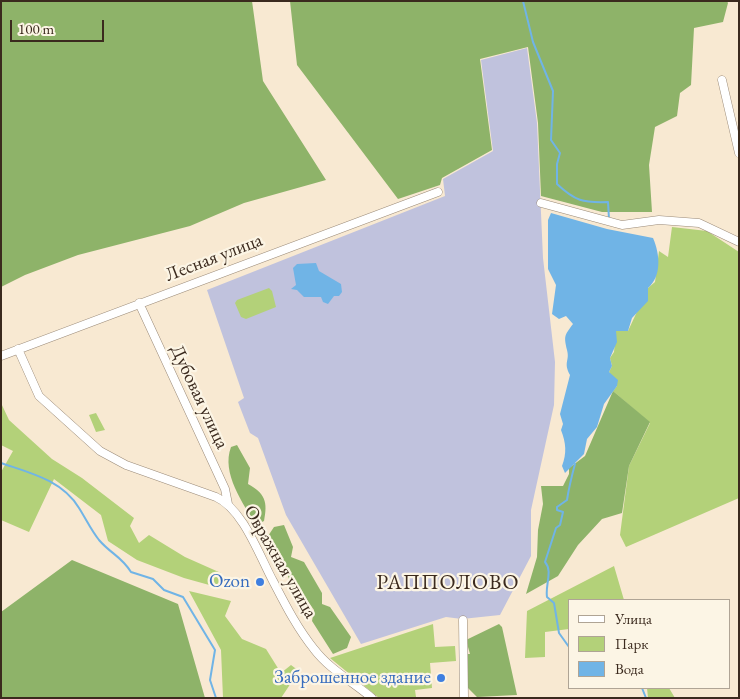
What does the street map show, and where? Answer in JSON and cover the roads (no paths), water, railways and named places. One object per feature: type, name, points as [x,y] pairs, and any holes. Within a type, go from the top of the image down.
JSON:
[{"type":"street","points":[[722,80],[739,153]]},
{"type":"street","name":"Лесная улица","points":[[1,356],[438,192]]},
{"type":"street","points":[[541,203],[622,225],[659,220],[699,223],[739,242]]},
{"type":"street","name":"Дубовая улица","points":[[139,303],[225,490],[228,504]]},
{"type":"street","name":"Овражная улица","points":[[18,349],[39,396],[100,451],[126,465],[216,497],[228,504],[248,532],[298,626],[313,649],[321,658],[372,698]]},
{"type":"street","points":[[463,620],[464,698]]},
{"type":"water","points":[[551,213],[607,229],[653,238],[658,258],[656,277],[648,288],[648,301],[632,318],[628,331],[616,331],[617,342],[610,358],[612,366],[609,372],[618,380],[617,386],[604,404],[597,427],[587,439],[584,454],[565,473],[562,466],[565,448],[561,430],[563,424],[560,414],[570,375],[567,367],[568,354],[565,342],[568,331],[573,324],[566,316],[559,319],[552,314],[556,285],[548,269],[548,220]]},
{"type":"water","points":[[316,263],[319,271],[341,284],[342,292],[339,296],[334,296],[328,304],[323,302],[321,297],[304,297],[297,290],[291,289],[296,285],[293,268],[297,264]]},
{"type":"waterway","points":[[523,1],[533,42],[553,91],[551,140],[560,153],[557,164],[557,184],[580,200],[608,202],[609,219]]},
{"type":"waterway","points":[[1,463],[34,474],[64,491],[72,498],[99,540],[131,572],[153,579],[164,590],[183,597],[215,650],[210,680],[216,698]]},
{"type":"waterway","points":[[568,646],[559,633],[554,603],[547,597],[549,574],[545,562],[556,528],[560,525],[563,512],[557,510],[557,507],[567,500],[575,464]]},
{"type":"waterway","points":[[642,689],[646,698]]},
{"type":"place","name":"Ozon","points":[[260,582]]},
{"type":"place","name":"Заброшенное здание","points":[[441,678]]},
{"type":"district","name":"РАППОЛОВО","points":[[448,583]]}]
